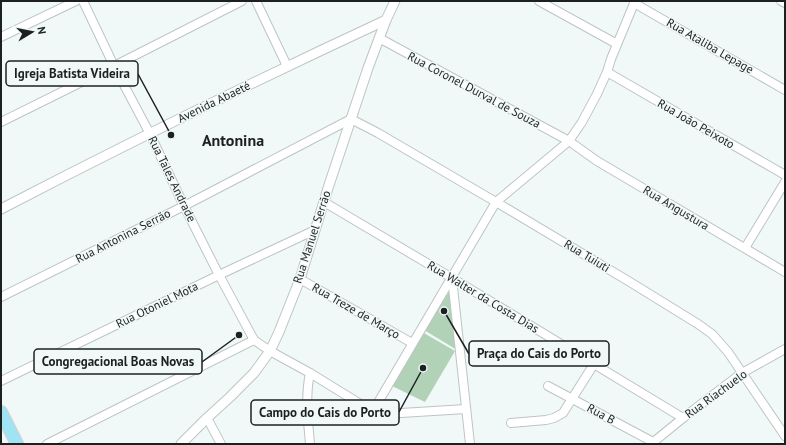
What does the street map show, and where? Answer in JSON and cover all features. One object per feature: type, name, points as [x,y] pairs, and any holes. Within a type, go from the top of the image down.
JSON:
[{"type":"main road","points":[[1,412],[17,444]]},
{"type":"street","points":[[1,36],[76,1]]},
{"type":"street","name":"Rua Tales Andrade","points":[[83,1],[114,66],[150,134],[184,206],[254,340],[270,351],[373,410],[385,413],[401,413],[466,409]]},
{"type":"street","points":[[1,122],[242,1]]},
{"type":"street","points":[[256,1],[287,66]]},
{"type":"street","name":"Rua Manuel Serrão","points":[[182,444],[254,373],[270,351],[300,279],[314,230],[368,68],[386,20],[395,1]]},
{"type":"street","points":[[539,1],[617,44]]},
{"type":"street","points":[[781,1],[785,3]]},
{"type":"street","points":[[373,410],[496,202],[569,141],[585,117],[607,72],[635,2]]},
{"type":"street","name":"Rua Ataliba Lepage","points":[[635,2],[785,90]]},
{"type":"street","name":"Avenida Abaeté","points":[[1,209],[287,66],[386,20]]},
{"type":"street","name":"Rua Coronel Durval de Souza","points":[[379,38],[569,141]]},
{"type":"street","name":"Rua João Peixoto","points":[[607,72],[785,176]]},
{"type":"street","name":"Rua Tuiuti","points":[[352,119],[496,202],[630,282],[712,334],[742,373],[785,436]]},
{"type":"street","name":"Rua Antonina Serrão","points":[[1,297],[184,206],[352,119]]},
{"type":"street","name":"Rua Angustura","points":[[569,141],[597,161],[785,272]]},
{"type":"street","points":[[745,248],[785,182]]},
{"type":"street","name":"Rua Walter da Costa Dias","points":[[324,202],[683,418]]},
{"type":"street","name":"Rua Otoniel Mota","points":[[1,381],[314,230]]},
{"type":"street","points":[[452,278],[470,444]]},
{"type":"street","name":"Rua Treze de Março","points":[[300,279],[412,343]]},
{"type":"street","points":[[47,444],[254,340]]},
{"type":"street","name":"Rua Riachuelo","points":[[652,443],[742,373],[785,349]]},
{"type":"street","points":[[511,423],[546,420],[563,413],[594,364]]},
{"type":"street","points":[[310,374],[308,384],[310,444]]},
{"type":"street","name":"Rua B","points":[[548,386],[652,443]]},
{"type":"street","points":[[207,418],[221,444]]},
{"type":"green space","points":[[449,292],[457,350],[424,330]]},
{"type":"green space","points":[[422,332],[455,351],[425,402],[390,385]]},
{"type":"place","name":"Igreja Batista Videira","points":[[171,135]]},
{"type":"place","name":"Praça do Cais do Porto","points":[[444,311]]},
{"type":"place","name":"Congregacional Boas Novas","points":[[239,335]]},
{"type":"place","name":"Campo do Cais do Porto","points":[[423,368]]},
{"type":"district","name":"Antonina","points":[[233,140]]}]
